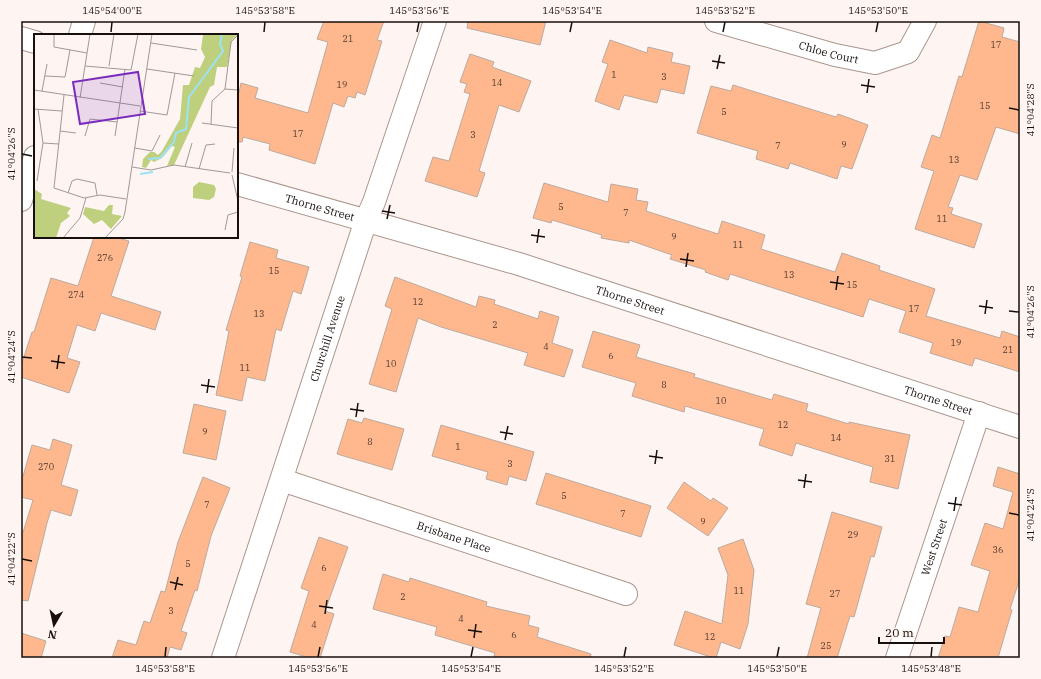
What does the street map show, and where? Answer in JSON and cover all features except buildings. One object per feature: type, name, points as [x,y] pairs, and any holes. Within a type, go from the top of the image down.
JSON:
[{"type":"main road","points":[[80,34],[84,21]]},
{"type":"main road","name":"Churchill Avenue","points":[[223,658],[366,220],[374,202],[435,21]]},
{"type":"main road","name":"Chloe Court","points":[[716,21],[835,55],[875,63],[908,52],[925,21]]},
{"type":"main road","points":[[21,38],[34,42]]},
{"type":"main road","points":[[21,200],[34,160]]},
{"type":"main road","name":"Thorne Street","points":[[238,184],[519,264],[979,412],[1020,427]]},
{"type":"main road","name":"West Street","points":[[897,658],[979,412]]},
{"type":"main road","name":"Brisbane Place","points":[[282,480],[626,594]]}]
